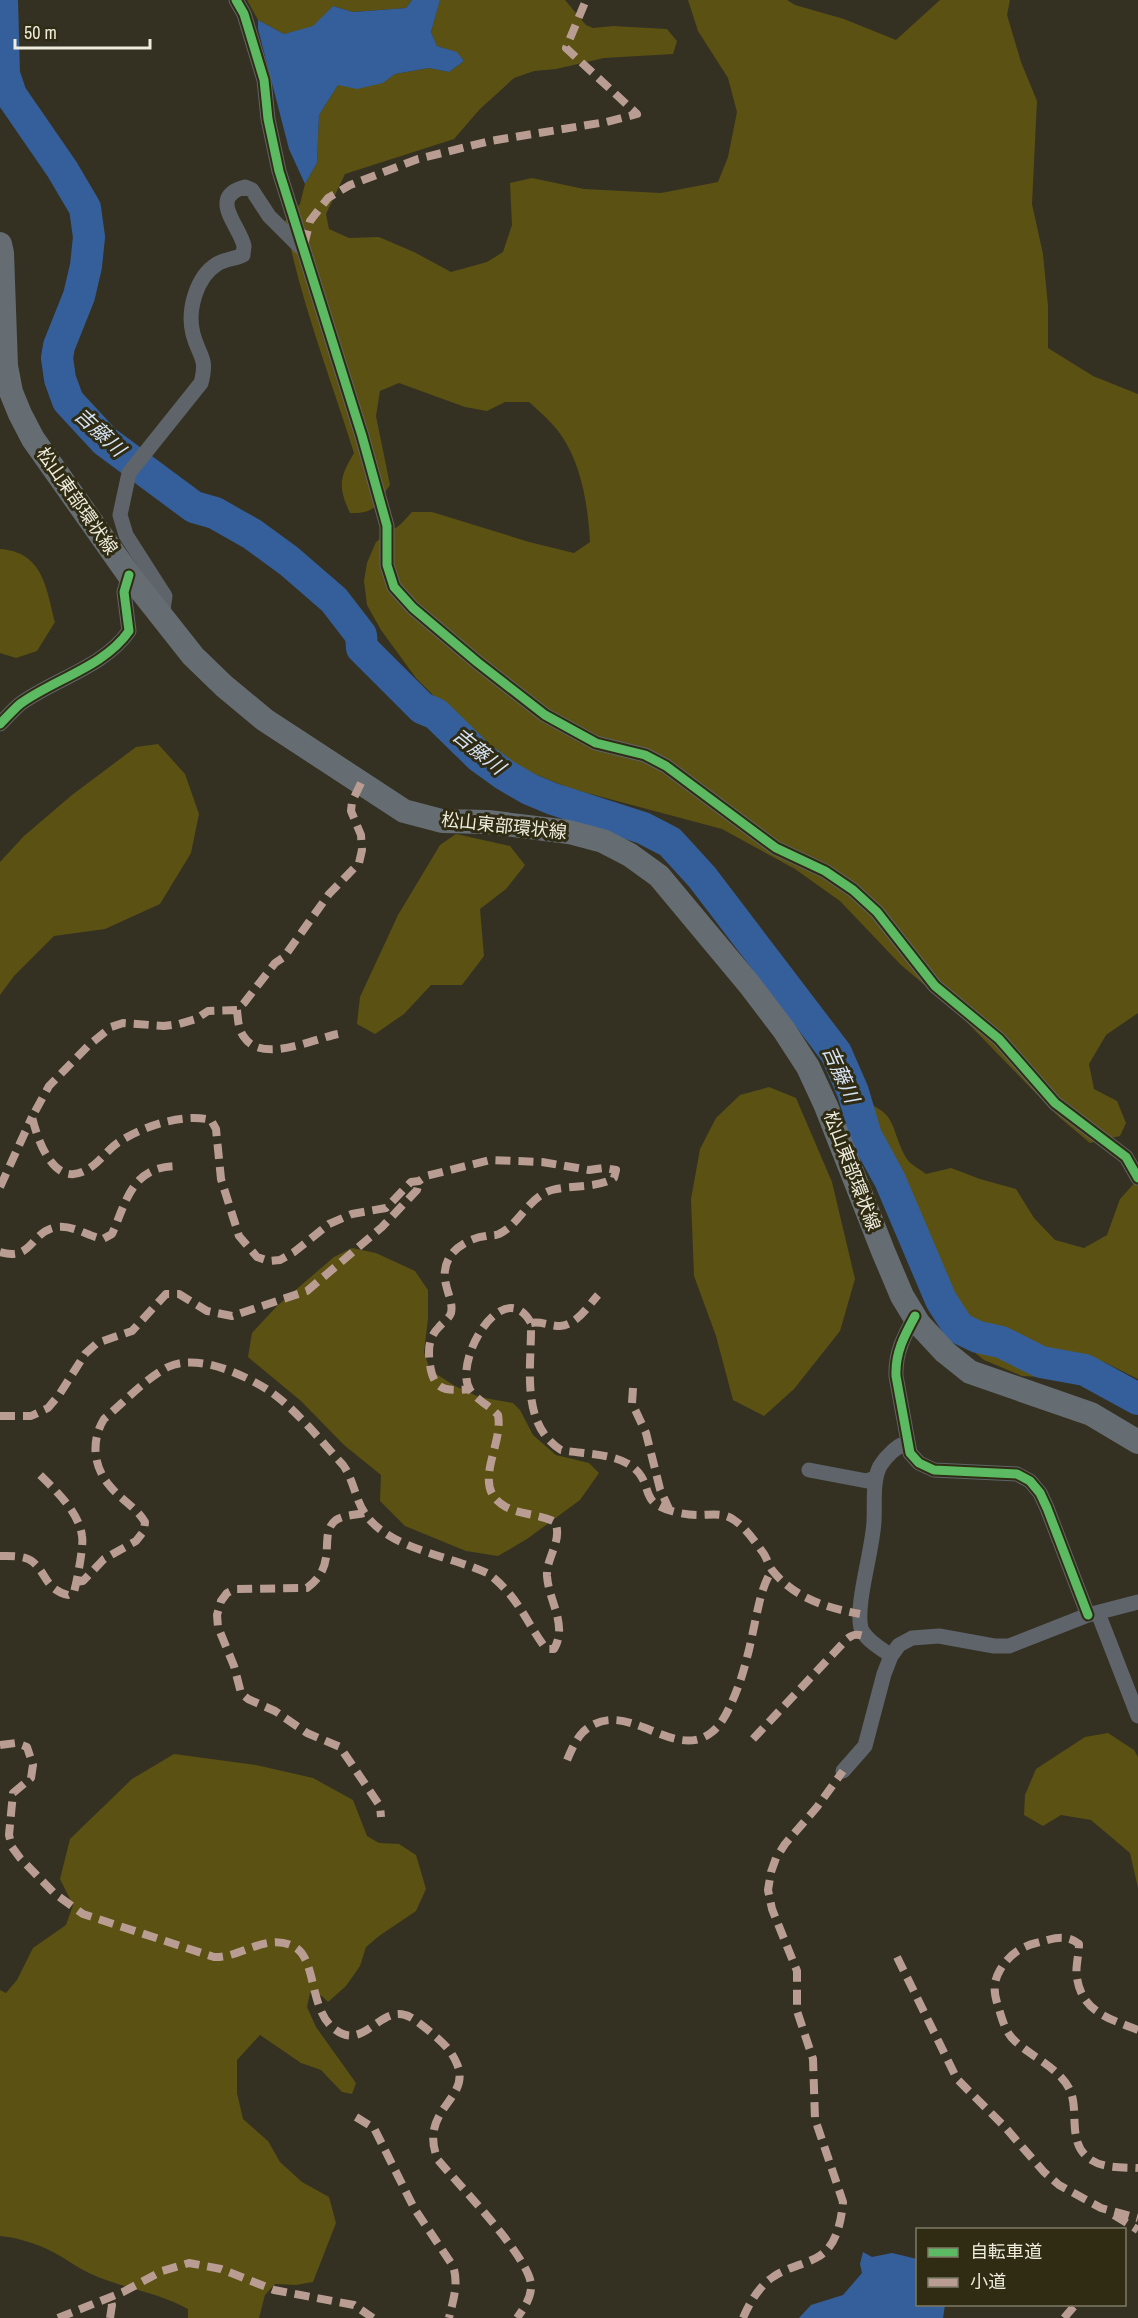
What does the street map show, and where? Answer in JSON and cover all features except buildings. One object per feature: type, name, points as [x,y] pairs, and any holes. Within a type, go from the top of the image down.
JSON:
[{"type":"main road","name":"松山東部環状線","points":[[0,244],[6,366],[11,392],[20,414],[33,439],[129,574],[193,656],[224,686],[265,720],[404,811],[442,821],[488,822],[569,832],[603,842],[630,855],[659,876],[749,984],[784,1030],[808,1067],[826,1106],[902,1296],[919,1324],[945,1352],[970,1372],[1091,1414],[1138,1442]]},
{"type":"street","points":[[236,0],[244,14],[264,80],[268,119],[279,171],[356,415],[387,526],[387,565],[394,587],[413,608],[545,715],[596,743],[645,755],[666,766],[776,848],[825,871],[853,890],[877,912],[935,986],[999,1039],[1055,1103],[1126,1157],[1138,1178]]},
{"type":"street","points":[[162,617],[165,596],[126,535],[120,514],[129,473],[201,383],[206,366],[192,333],[192,307],[196,289],[214,265],[243,255],[244,246],[226,205],[229,197],[237,189],[244,187],[252,190],[269,216],[303,249]]},
{"type":"street","points":[[0,724],[19,705],[95,661],[122,641],[129,631],[124,591],[129,574]]},
{"type":"street","points":[[915,1316],[902,1339],[895,1364],[909,1454],[919,1463],[934,1470],[1017,1474],[1030,1481],[1040,1493],[1047,1508],[1138,1716]]},
{"type":"street","points":[[891,1656],[866,1637],[860,1623],[874,1525],[876,1477],[880,1466],[893,1451],[908,1442]]},
{"type":"street","points":[[809,1470],[867,1481],[876,1477]]},
{"type":"street","points":[[843,1771],[865,1746],[884,1674],[891,1656],[899,1645],[912,1638],[939,1636],[994,1646],[1009,1646],[1093,1614],[1138,1602]]},
{"type":"shaded area","points":[[247,0],[412,0],[406,8],[353,12],[333,6],[313,27],[284,34],[258,20]]},
{"type":"shaded area","points":[[440,0],[565,0],[586,25],[593,28],[613,26],[667,29],[677,41],[673,54],[604,58],[556,69],[534,71],[514,78],[480,109],[454,139],[345,174],[326,214],[329,229],[349,238],[379,237],[414,252],[451,272],[487,262],[503,252],[512,225],[510,183],[532,178],[584,189],[661,193],[718,182],[728,157],[737,112],[728,78],[698,31],[688,0],[787,0],[795,5],[844,19],[896,40],[940,0],[1010,0],[1007,15],[1021,62],[1037,101],[1032,204],[1043,254],[1048,306],[1048,348],[1093,376],[1138,394],[1138,1013],[1106,1035],[1089,1064],[1094,1089],[1117,1101],[1126,1123],[1120,1136],[1090,1143],[1059,1117],[959,1014],[901,965],[840,901],[795,869],[722,829],[572,789],[512,765],[449,711],[416,678],[381,630],[367,605],[364,581],[367,563],[376,542],[401,524],[412,512],[432,512],[529,542],[574,553],[590,542],[583,487],[574,459],[558,431],[529,402],[505,402],[487,411],[465,407],[399,383],[380,391],[376,416],[390,485],[378,503],[365,512],[350,513],[343,496],[343,476],[354,453],[307,309],[285,221],[300,204],[305,184],[317,163],[319,115],[338,85],[383,83],[395,74],[429,68],[449,72],[464,61],[456,52],[437,46],[431,32]]},
{"type":"shaded area","points":[[0,549],[14,552],[34,564],[45,584],[55,622],[37,651],[16,658],[0,653]]},
{"type":"shaded area","points":[[158,744],[185,774],[199,814],[191,853],[160,904],[105,929],[54,936],[14,976],[0,995],[0,862],[24,836],[72,795],[136,747]]},
{"type":"shaded area","points":[[456,834],[510,846],[525,865],[506,889],[480,909],[484,956],[462,985],[431,985],[404,1014],[375,1034],[357,1024],[360,997],[398,915],[440,845]]},
{"type":"shaded area","points":[[769,1087],[796,1098],[832,1182],[855,1279],[840,1331],[794,1389],[764,1416],[733,1400],[716,1336],[694,1276],[691,1199],[700,1149],[716,1118],[740,1095]]},
{"type":"shaded area","points":[[859,1101],[872,1105],[887,1116],[901,1148],[913,1165],[926,1174],[951,1168],[1016,1189],[1034,1218],[1055,1240],[1084,1248],[1107,1235],[1120,1199],[1138,1179],[1138,1379],[1104,1362],[1077,1357],[1058,1378],[1022,1376],[984,1360],[963,1343],[937,1301],[914,1243],[852,1140],[850,1122],[852,1107]]},
{"type":"shaded area","points":[[352,1248],[376,1253],[415,1271],[428,1290],[428,1319],[424,1352],[430,1370],[455,1386],[479,1397],[513,1403],[520,1410],[533,1435],[556,1455],[589,1463],[599,1473],[580,1500],[527,1539],[498,1556],[466,1551],[405,1526],[380,1501],[381,1475],[344,1445],[301,1401],[248,1357],[252,1333],[277,1306],[334,1257]]},
{"type":"shaded area","points":[[1108,1733],[1134,1750],[1138,1757],[1138,1888],[1130,1853],[1091,1820],[1061,1815],[1043,1826],[1024,1815],[1025,1795],[1036,1769],[1085,1737]]},
{"type":"shaded area","points":[[174,1754],[256,1765],[313,1778],[353,1800],[367,1836],[379,1843],[399,1844],[416,1855],[426,1889],[416,1911],[366,1947],[360,1966],[346,1986],[328,2002],[322,1996],[310,1993],[307,2007],[316,2027],[356,2083],[352,2094],[342,2092],[321,2070],[301,2063],[260,2035],[237,2060],[237,2093],[243,2119],[268,2141],[280,2162],[302,2182],[329,2197],[336,2223],[313,2282],[296,2285],[275,2284],[265,2295],[259,2318],[188,2318],[188,2309],[176,2303],[113,2283],[84,2271],[41,2246],[20,2239],[0,2236],[0,1990],[6,1993],[17,1980],[33,1948],[66,1925],[73,1905],[60,1879],[70,1839],[132,1779]]},
{"type":"water","points":[[412,0],[440,0],[431,32],[437,46],[457,52],[464,61],[449,72],[429,68],[395,74],[383,83],[357,89],[338,85],[319,115],[317,163],[305,184],[289,149],[258,29],[258,20],[284,34],[313,26],[333,6],[353,12],[406,8]]},
{"type":"water","points":[[863,2252],[872,2257],[892,2253],[916,2259],[916,2306],[945,2306],[943,2318],[799,2318],[811,2305],[843,2295],[862,2273],[860,2264]]},
{"type":"waterway","name":"吉藤川","points":[[2,0],[4,74],[11,95],[62,169],[85,208],[89,237],[86,266],[79,296],[59,346],[57,358],[60,379],[68,401],[105,441],[194,507],[215,513],[252,534],[289,561],[334,600],[361,635],[362,648],[422,708],[436,714],[480,757],[529,789],[643,828],[670,842],[702,877],[836,1053],[853,1092],[866,1136],[890,1180],[941,1300],[959,1328],[978,1337],[1001,1342],[1041,1362],[1085,1370],[1138,1399]]},
{"type":"marked path","points":[[304,245],[310,221],[328,198],[350,185],[418,159],[490,141],[606,122],[637,114],[566,48],[586,0]]},
{"type":"marked path","points":[[361,783],[352,802],[351,811],[361,835],[362,850],[359,863],[329,894],[284,957],[275,963],[244,1003],[237,1010],[208,1011],[196,1019],[179,1024],[164,1026],[123,1023],[111,1027],[88,1046],[49,1086],[32,1117],[39,1139],[50,1160],[66,1173],[76,1174],[88,1169],[129,1136],[151,1126],[188,1118],[211,1120],[216,1129],[221,1179],[239,1236],[257,1257],[269,1261],[280,1260],[294,1252],[329,1224],[352,1214],[386,1208],[411,1182],[419,1181],[426,1176],[490,1160],[542,1162],[589,1170],[604,1168],[616,1170],[614,1178],[608,1181],[560,1188],[544,1194],[536,1199],[506,1230],[497,1235],[471,1240],[451,1255],[445,1272],[451,1313],[435,1331],[431,1340],[430,1365],[438,1385],[455,1390],[470,1389]]},
{"type":"marked path","points":[[237,1010],[242,1034],[252,1045],[263,1049],[288,1048],[338,1034]]},
{"type":"marked path","points":[[0,1187],[32,1117]]},
{"type":"marked path","points":[[0,1252],[19,1253],[41,1234],[57,1227],[75,1229],[103,1239],[112,1234],[127,1198],[141,1179],[150,1172],[178,1166]]},
{"type":"marked path","points":[[0,1416],[31,1416],[48,1408],[85,1354],[97,1343],[132,1331],[166,1294],[179,1294],[207,1311],[232,1316],[307,1291],[382,1227],[417,1190],[419,1181]]},
{"type":"marked path","points":[[531,1323],[566,1325],[582,1314],[598,1295]]},
{"type":"marked path","points":[[76,1582],[83,1581],[104,1559],[136,1541],[144,1531],[145,1522],[133,1507],[113,1490],[100,1470],[96,1444],[104,1419],[159,1372],[180,1363],[192,1362],[233,1372],[278,1397],[343,1465],[362,1509],[377,1527],[406,1544],[489,1574],[514,1600],[544,1646],[554,1649],[559,1631],[548,1586],[547,1569],[556,1542],[555,1522],[512,1510],[495,1499],[490,1489],[489,1477],[499,1427],[498,1415],[473,1394],[466,1377],[474,1343],[483,1327],[495,1315],[507,1308],[520,1310],[531,1323],[530,1375],[533,1409],[548,1439],[561,1450],[605,1456],[626,1463],[641,1476],[649,1497],[663,1508],[683,1514],[717,1514],[730,1517],[746,1531],[764,1554],[772,1570],[790,1588],[823,1605],[860,1614]]},
{"type":"marked path","points":[[633,1388],[632,1403],[646,1433],[660,1489],[669,1509]]},
{"type":"marked path","points":[[0,1556],[26,1558],[38,1567],[55,1589],[68,1595],[74,1592],[82,1547],[80,1527],[64,1500],[36,1471]]},
{"type":"marked path","points":[[364,1513],[339,1518],[331,1526],[323,1569],[317,1579],[307,1588],[235,1589],[227,1593],[221,1601],[217,1615],[218,1627],[234,1666],[241,1693],[248,1699],[275,1711],[307,1733],[340,1747],[380,1806],[381,1817]]},
{"type":"marked path","points":[[567,1760],[580,1735],[599,1722],[615,1720],[632,1723],[681,1740],[697,1740],[715,1730],[727,1713],[739,1686],[761,1595],[772,1570]]},
{"type":"marked path","points":[[753,1739],[847,1639],[856,1635],[866,1637]]},
{"type":"marked path","points":[[0,1745],[16,1743],[27,1747],[33,1765],[31,1778],[13,1793],[9,1835],[12,1847],[54,1893],[83,1914],[214,1957],[234,1954],[273,1942],[293,1946],[307,1963],[323,2016],[331,2026],[343,2034],[359,2034],[381,2020],[397,2014],[411,2017],[445,2045],[455,2059],[460,2076],[457,2087],[434,2129],[433,2143],[438,2160],[506,2239],[527,2272],[531,2284],[530,2293],[517,2318]]},
{"type":"marked path","points":[[743,2318],[763,2285],[783,2271],[823,2254],[833,2241],[841,2218],[843,2202],[815,2119],[813,2059],[797,2011],[797,1971],[772,1909],[768,1890],[776,1858],[843,1771]]},
{"type":"marked path","points":[[1138,2030],[1099,2013],[1085,1999],[1080,1990],[1077,1974],[1079,1944],[1069,1939],[1058,1938],[1025,1947],[1011,1956],[997,1975],[996,1999],[1004,2024],[1010,2035],[1059,2075],[1070,2090],[1074,2106],[1075,2133],[1086,2156],[1098,2163],[1110,2166],[1138,2168]]},
{"type":"marked path","points":[[897,1957],[957,2079],[1059,2185],[1101,2208],[1138,2218]]},
{"type":"marked path","points":[[356,2117],[374,2128],[414,2208],[453,2266],[455,2286],[449,2318]]},
{"type":"marked path","points":[[1114,2215],[1138,2230]]},
{"type":"marked path","points":[[58,2318],[123,2292],[162,2271],[189,2263],[221,2269],[274,2290],[354,2305],[373,2318]]},
{"type":"marked path","points":[[110,2298],[112,2305],[110,2318]]},
{"type":"marked path","points":[[1064,2318],[1074,2306]]},
{"type":"cycle path","points":[[236,0],[244,14],[264,80],[268,119],[279,171],[362,436],[387,526],[387,565],[394,587],[413,608],[545,715],[596,743],[645,755],[666,766],[776,848],[825,871],[853,890],[877,912],[935,986],[999,1039],[1055,1103],[1126,1157],[1138,1178]]},
{"type":"cycle path","points":[[0,724],[20,704],[33,695],[92,663],[119,643],[129,631],[124,592],[129,575]]},
{"type":"cycle path","points":[[915,1316],[901,1345],[896,1368],[910,1453],[919,1463],[934,1470],[1017,1474],[1030,1481],[1040,1493],[1047,1508],[1088,1615]]}]
